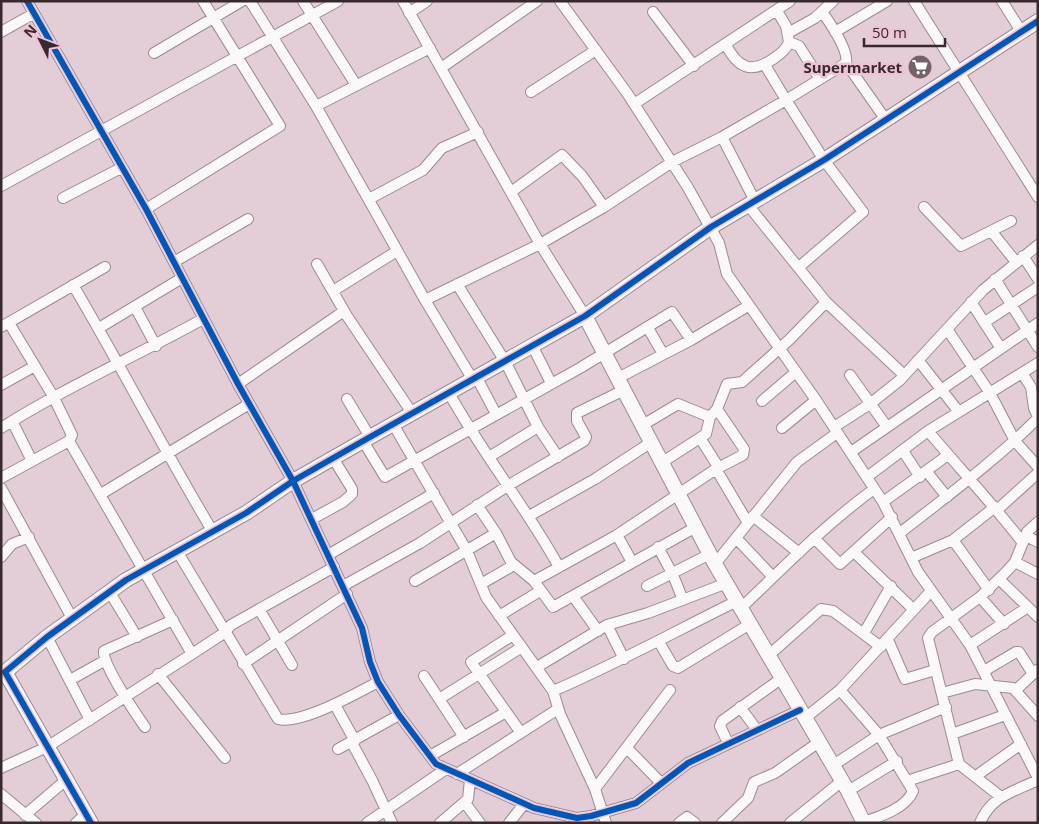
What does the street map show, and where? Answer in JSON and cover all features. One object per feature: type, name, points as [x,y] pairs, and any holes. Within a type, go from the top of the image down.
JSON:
[{"type":"street","points":[[26,1],[146,209],[238,384],[293,481],[364,633],[370,662],[378,682],[399,715],[436,764],[524,804],[576,818],[636,803],[688,764],[757,730],[803,714],[840,690],[930,591]]},
{"type":"street","points":[[146,209],[280,126],[203,1]]},
{"type":"street","points":[[154,53],[242,1]]},
{"type":"street","points":[[250,1],[316,106],[424,300],[496,414]]},
{"type":"street","points":[[303,1],[356,85]]},
{"type":"street","points":[[1,186],[338,1]]},
{"type":"street","points":[[402,1],[540,244],[585,316],[650,443],[713,559],[845,786],[863,823],[888,813],[906,801],[913,792],[897,761],[879,735],[840,690]]},
{"type":"street","points":[[409,13],[427,1]]},
{"type":"street","points":[[441,68],[537,1]]},
{"type":"street","points":[[560,1],[634,104],[672,162],[720,243],[726,271],[748,306],[780,348],[851,452],[892,517],[911,558],[930,591],[970,645],[984,671],[1038,779],[1001,797],[987,807],[980,823]]},
{"type":"street","points":[[634,104],[790,1]]},
{"type":"street","points":[[726,45],[733,56],[742,64],[754,68],[764,65],[780,54],[789,38],[823,12],[832,1]]},
{"type":"street","points":[[835,32],[887,1]]},
{"type":"street","points":[[914,1],[1038,197]]},
{"type":"street","points":[[1002,1],[1021,31]]},
{"type":"street","points":[[777,11],[789,38],[799,46],[820,79]]},
{"type":"street","points":[[653,12],[694,66]]},
{"type":"street","points":[[823,12],[835,32],[846,57],[846,63],[886,120]]},
{"type":"street","points":[[1,32],[33,14]]},
{"type":"street","points":[[84,820],[66,780],[2,672],[109,591],[144,569],[246,513],[293,481],[366,439],[506,363],[585,316],[711,227],[824,160],[959,70],[1038,21]]},
{"type":"street","points":[[316,106],[430,48]]},
{"type":"street","points":[[531,92],[596,50]]},
{"type":"street","points":[[424,300],[540,244],[604,207],[672,162],[722,138],[846,63]]},
{"type":"street","points":[[764,65],[824,160],[863,212],[799,267]]},
{"type":"street","points":[[369,199],[423,170],[442,148],[478,132]]},
{"type":"street","points":[[722,138],[751,203],[799,267],[826,302],[904,375]]},
{"type":"street","points":[[511,192],[562,155],[582,177],[604,207]]},
{"type":"street","points":[[63,198],[121,168]]},
{"type":"street","points":[[924,207],[961,246],[992,232],[1011,220]]},
{"type":"street","points":[[174,262],[248,219]]},
{"type":"street","points":[[992,232],[1038,279]]},
{"type":"street","points":[[647,586],[713,559],[736,538],[797,462],[904,375],[971,302],[1019,259],[1038,245]]},
{"type":"street","points":[[334,291],[397,251]]},
{"type":"street","points":[[317,264],[334,291],[344,312],[412,413]]},
{"type":"street","points":[[1,478],[69,441],[72,435],[53,396],[35,366],[5,325],[106,267]]},
{"type":"street","points":[[99,328],[182,278]]},
{"type":"street","points":[[996,279],[1038,347]]},
{"type":"street","points":[[457,284],[506,363],[538,427],[558,457]]},
{"type":"street","points":[[73,285],[99,328],[167,454],[212,532]]},
{"type":"street","points":[[985,322],[1038,287]]},
{"type":"street","points":[[661,463],[707,432],[710,417],[717,409],[727,384],[742,382],[780,348],[826,302]]},
{"type":"street","points":[[971,302],[1000,347]]},
{"type":"street","points":[[243,664],[345,590],[477,505],[586,439],[577,421],[578,414],[664,354],[748,306]]},
{"type":"street","points":[[135,307],[156,346]]},
{"type":"street","points":[[238,384],[344,312]]},
{"type":"street","points":[[347,399],[384,476],[604,354],[672,312],[691,340]]},
{"type":"street","points":[[1,428],[53,396],[156,346],[203,319]]},
{"type":"street","points":[[851,452],[1038,322]]},
{"type":"street","points":[[648,328],[664,354]]},
{"type":"street","points":[[947,329],[990,393],[1015,441],[1038,467]]},
{"type":"street","points":[[533,347],[551,383]]},
{"type":"street","points":[[918,360],[959,412]]},
{"type":"street","points":[[867,477],[928,432],[1038,363]]},
{"type":"street","points":[[1,384],[35,366]]},
{"type":"street","points":[[762,401],[796,372]]},
{"type":"street","points":[[900,533],[1015,441],[1038,417],[1034,408],[1031,387],[1022,373]]},
{"type":"street","points":[[850,375],[888,427]]},
{"type":"street","points":[[449,393],[469,430],[509,485],[559,567]]},
{"type":"street","points":[[782,428],[816,400]]},
{"type":"street","points":[[101,494],[249,404]]},
{"type":"street","points":[[642,426],[678,404],[710,417]]},
{"type":"street","points":[[534,581],[616,535],[717,468],[741,457],[745,451],[717,409]]},
{"type":"street","points":[[12,421],[32,461]]},
{"type":"street","points":[[393,424],[467,551],[486,597],[553,691],[558,709],[595,789],[606,823]]},
{"type":"street","points":[[489,457],[538,427]]},
{"type":"street","points":[[928,432],[968,480],[1024,540],[1038,542]]},
{"type":"street","points":[[700,438],[750,520],[799,553]]},
{"type":"street","points":[[69,441],[192,654]]},
{"type":"street","points":[[528,516],[595,479],[650,443]]},
{"type":"street","points":[[903,451],[947,497]]},
{"type":"street","points":[[883,502],[948,455]]},
{"type":"street","points":[[312,519],[343,502],[352,494],[352,489],[334,458]]},
{"type":"street","points":[[911,558],[953,540],[1038,473]]},
{"type":"street","points":[[1,488],[72,618]]},
{"type":"street","points":[[553,691],[659,642],[688,625],[739,605],[773,577],[848,508],[874,489]]},
{"type":"street","points":[[328,555],[434,493]]},
{"type":"street","points":[[477,505],[496,533],[508,559],[534,581],[553,607],[696,527]]},
{"type":"street","points":[[814,538],[840,564],[892,517]]},
{"type":"street","points":[[1001,797],[959,764],[946,707],[935,670],[929,636],[989,590],[1016,562],[1027,532],[1038,522]]},
{"type":"street","points":[[415,581],[496,533]]},
{"type":"street","points":[[616,535],[632,562]]},
{"type":"street","points":[[1,557],[12,544],[29,537]]},
{"type":"street","points":[[736,538],[773,577]]},
{"type":"street","points":[[953,540],[989,590]]},
{"type":"street","points":[[658,547],[673,574],[683,600]]},
{"type":"street","points":[[177,551],[243,664],[278,719],[290,719],[335,705],[378,682]]},
{"type":"street","points":[[854,552],[914,609]]},
{"type":"street","points":[[1016,562],[1038,574]]},
{"type":"street","points":[[481,584],[514,565]]},
{"type":"street","points":[[1,768],[47,747],[158,674],[192,654],[231,625],[334,567]]},
{"type":"street","points":[[970,645],[1004,624],[1034,609],[999,579]]},
{"type":"street","points":[[537,667],[607,625],[683,600],[727,583]]},
{"type":"street","points":[[864,633],[891,586]]},
{"type":"street","points":[[109,591],[137,637]]},
{"type":"street","points":[[499,616],[540,591]]},
{"type":"street","points":[[574,596],[598,631]]},
{"type":"street","points":[[980,597],[1004,624]]},
{"type":"street","points":[[259,609],[292,665]]},
{"type":"street","points":[[768,656],[821,609],[833,611],[864,633],[884,643],[905,679],[935,670]]},
{"type":"street","points":[[145,727],[124,698],[104,661],[104,651],[173,620]]},
{"type":"street","points":[[659,642],[673,666],[678,668],[750,624]]},
{"type":"street","points":[[607,625],[624,659]]},
{"type":"street","points":[[513,635],[472,661],[472,664],[521,732]]},
{"type":"street","points":[[47,637],[90,720]]},
{"type":"street","points":[[438,699],[522,647]]},
{"type":"street","points":[[984,671],[1019,652],[1035,672],[1016,690]]},
{"type":"street","points":[[70,680],[104,661]]},
{"type":"street","points":[[158,674],[225,758]]},
{"type":"street","points":[[424,676],[464,737]]},
{"type":"street","points":[[728,743],[720,724],[740,707],[782,678]]},
{"type":"street","points":[[942,693],[975,684],[1016,690],[1037,714]]},
{"type":"street","points":[[595,789],[670,690]]},
{"type":"street","points":[[335,705],[392,823]]},
{"type":"street","points":[[740,707],[757,730]]},
{"type":"street","points":[[832,766],[879,735],[946,707]]},
{"type":"street","points":[[457,774],[558,709]]},
{"type":"street","points":[[430,756],[506,712]]},
{"type":"street","points":[[338,749],[399,715]]},
{"type":"street","points":[[952,734],[1006,715]]},
{"type":"street","points":[[722,823],[748,798],[754,782],[775,772],[819,742]]},
{"type":"street","points":[[976,776],[1020,744]]},
{"type":"street","points":[[627,748],[661,784]]},
{"type":"street","points":[[791,822],[845,786],[897,761]]},
{"type":"street","points":[[907,781],[959,764]]},
{"type":"street","points":[[367,823],[446,770]]},
{"type":"street","points":[[25,815],[66,780]]},
{"type":"street","points":[[440,823],[465,803],[470,796],[470,780]]},
{"type":"street","points":[[1,794],[36,823]]},
{"type":"street","points":[[465,803],[480,823]]},
{"type":"street","points":[[509,823],[524,804]]},
{"type":"street","points":[[679,823],[687,816],[695,823]]},
{"type":"cycle path","points":[[27,1],[146,209],[238,384],[293,481],[362,628],[370,662],[378,682],[399,715],[436,764],[534,808],[577,818],[591,816],[636,803],[688,763],[800,710]]},
{"type":"cycle path","points":[[91,823],[5,672],[47,637],[126,580],[246,513],[293,481],[585,316],[711,227],[824,160],[1038,21]]},
{"type":"place","name":"Supermarket","points":[[920,67]]}]
